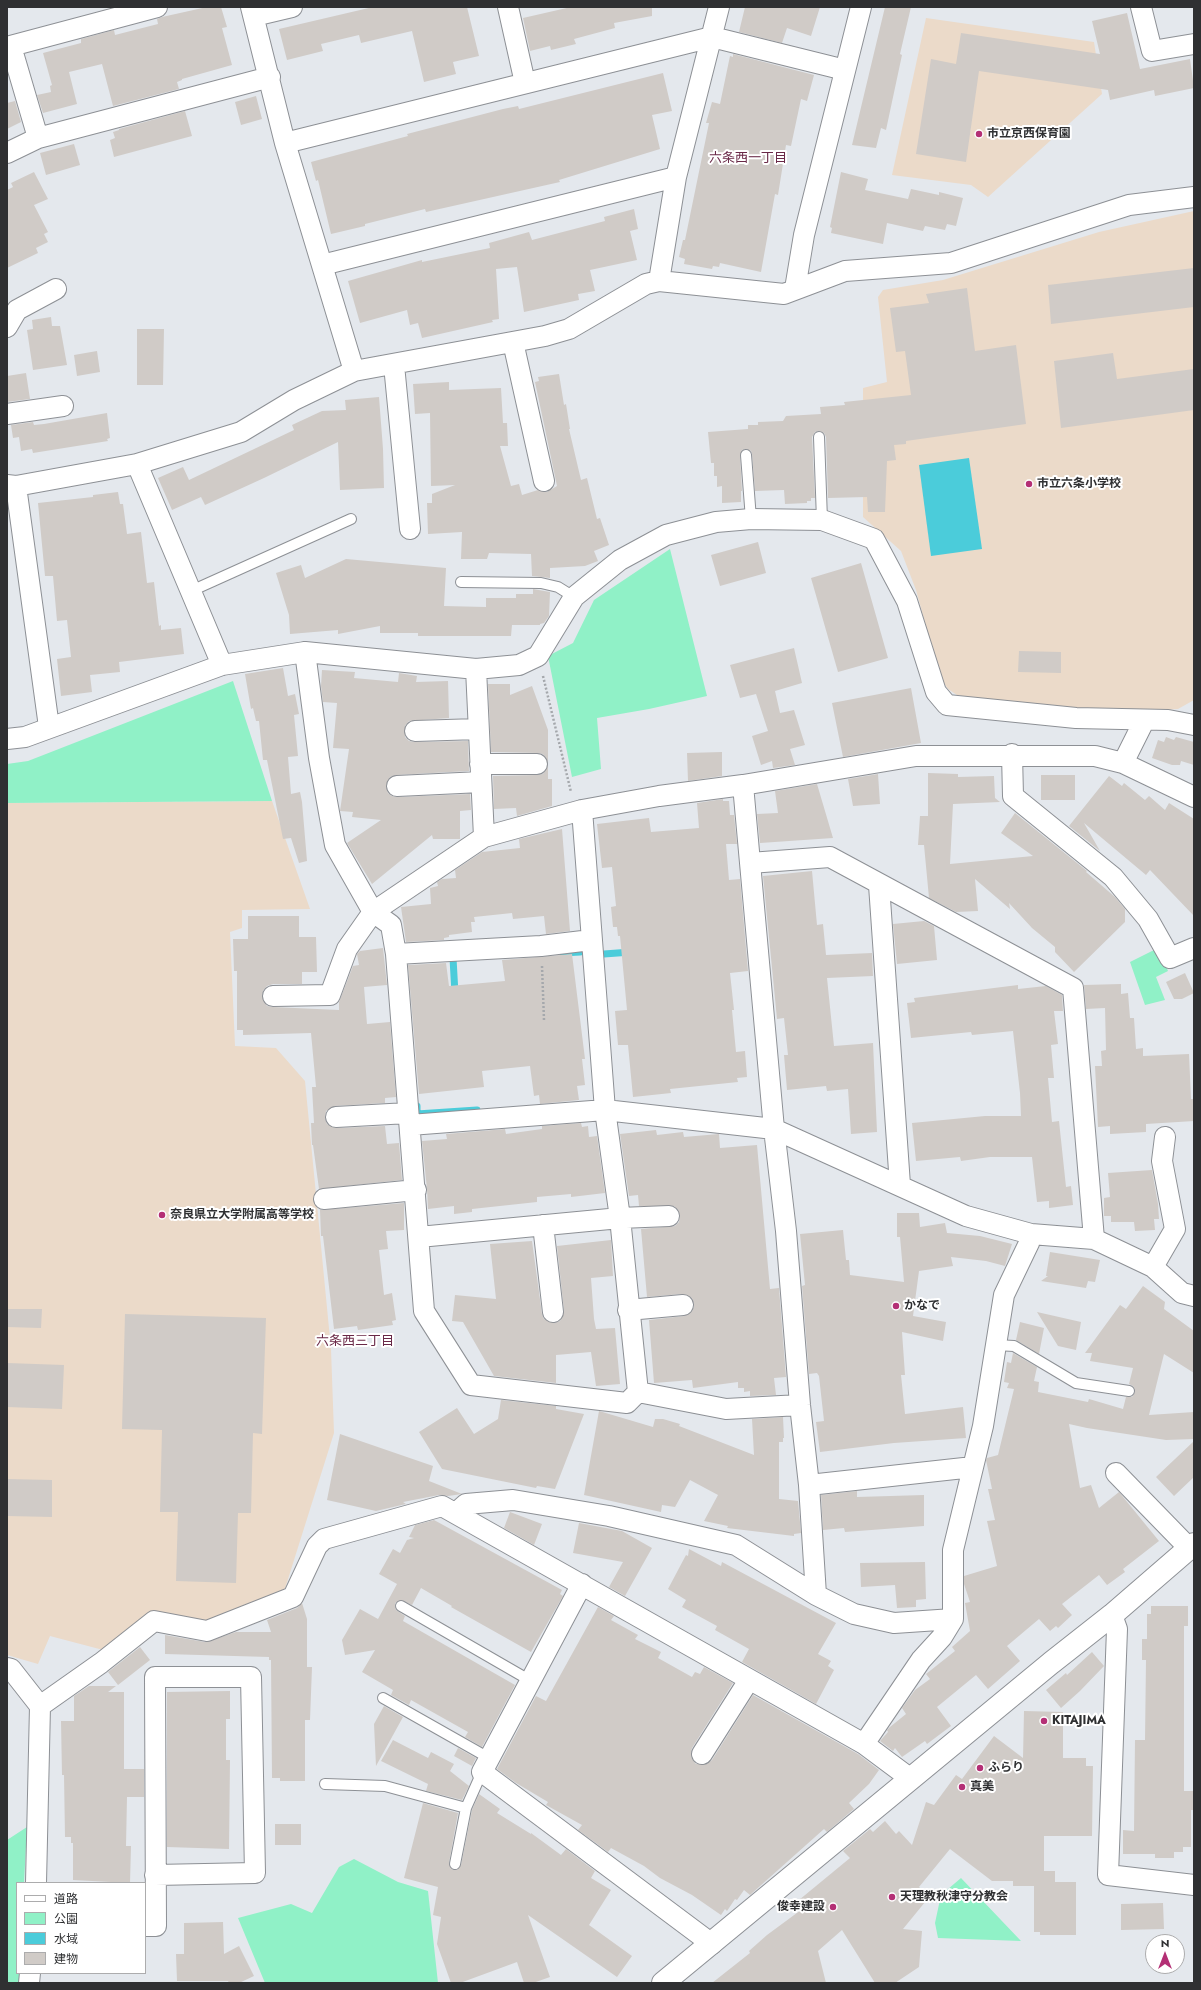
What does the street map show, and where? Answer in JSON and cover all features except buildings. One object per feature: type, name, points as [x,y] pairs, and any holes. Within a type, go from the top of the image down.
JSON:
[{"type":"street","points":[[38,138],[9,46],[157,7]]},
{"type":"street","points":[[292,7],[253,12],[285,143],[354,371]]},
{"type":"street","points":[[508,7],[525,83]]},
{"type":"street","points":[[659,281],[676,178],[719,7]]},
{"type":"street","points":[[795,289],[804,235],[861,7]]},
{"type":"street","points":[[1141,7],[1152,52],[1194,44]]},
{"type":"street","points":[[285,143],[712,37],[845,70]]},
{"type":"street","points":[[7,153],[38,138],[270,77]]},
{"type":"street","points":[[322,265],[676,178]]},
{"type":"street","points":[[49,728],[11,486],[137,464],[241,432],[294,400],[354,371],[394,365],[545,336],[569,329],[646,284],[659,281],[784,294],[845,271],[951,263],[1129,204],[1194,197]]},
{"type":"street","points":[[7,327],[17,310],[56,289]]},
{"type":"street","points":[[513,342],[544,481]]},
{"type":"street","points":[[394,365],[410,529]]},
{"type":"street","points":[[7,414],[63,406]]},
{"type":"street","points":[[137,464],[222,665]]},
{"type":"street","points":[[7,739],[25,737],[222,665],[305,652],[476,669],[519,665],[538,656],[574,597],[620,560],[666,535],[716,522],[751,519],[822,520],[874,539],[907,601],[936,692],[947,705],[1076,718],[1144,721],[1168,720],[1194,725]]},
{"type":"street","points":[[305,652],[319,758],[335,845],[373,912],[391,925],[396,954],[416,1190],[424,1311],[471,1385],[627,1403],[638,1392]]},
{"type":"street","points":[[476,669],[484,838]]},
{"type":"street","points":[[1123,763],[1144,721]]},
{"type":"street","points":[[415,731],[478,729]]},
{"type":"street","points":[[273,996],[330,995],[347,949],[373,912],[484,838],[578,811],[659,796],[743,785],[916,756],[1012,754],[1095,756],[1123,763],[1194,797]]},
{"type":"street","points":[[1012,754],[1013,796],[1113,877],[1148,919],[1170,958],[1194,948]]},
{"type":"street","points":[[397,786],[537,764]]},
{"type":"street","points":[[743,785],[774,1129],[786,1231],[800,1405],[809,1484],[816,1595]]},
{"type":"street","points":[[578,811],[591,940],[605,1110],[620,1218],[628,1310],[638,1392]]},
{"type":"street","points":[[750,863],[830,857],[879,885],[1073,988],[1094,1239]]},
{"type":"street","points":[[879,885],[900,1185]]},
{"type":"street","points":[[396,954],[541,946],[591,940]]},
{"type":"street","points":[[336,1117],[409,1119],[605,1110],[774,1129],[966,1216],[1031,1234],[1094,1239],[1153,1267],[1182,1293],[1194,1296]]},
{"type":"street","points":[[1153,1267],[1175,1229],[1162,1161],[1165,1137]]},
{"type":"street","points":[[324,1199],[416,1190]]},
{"type":"street","points":[[419,1237],[620,1218],[669,1216]]},
{"type":"street","points":[[543,1225],[553,1312]]},
{"type":"street","points":[[864,1744],[921,1660],[942,1637],[953,1619],[953,1550],[983,1426],[1004,1295],[1029,1243],[1031,1234]]},
{"type":"street","points":[[628,1310],[684,1305]]},
{"type":"street","points":[[638,1392],[726,1409],[800,1405]]},
{"type":"street","points":[[809,1484],[973,1467]]},
{"type":"street","points":[[663,1983],[1051,1663],[1112,1615],[1191,1546],[1116,1473]]},
{"type":"street","points":[[456,1513],[466,1504],[513,1500],[609,1516],[736,1545],[816,1595],[854,1614],[894,1623],[953,1619]]},
{"type":"street","points":[[40,1706],[101,1663],[154,1621],[207,1631],[293,1597],[317,1546],[324,1539],[442,1506],[864,1744],[910,1780]]},
{"type":"street","points":[[582,1584],[486,1765],[712,1944]]},
{"type":"street","points":[[1112,1615],[1117,1629],[1108,1875],[1194,1884]]},
{"type":"street","points":[[7,1668],[12,1670],[40,1706],[36,1882]]},
{"type":"street","points":[[146,1926],[156,1926],[154,1678],[251,1677],[255,1874],[156,1875]]},
{"type":"street","points":[[702,1754],[749,1680]]},
{"type":"lane","points":[[819,437],[822,520]]},
{"type":"lane","points":[[746,455],[751,519]]},
{"type":"lane","points":[[191,591],[351,518]]},
{"type":"lane","points":[[460,582],[541,583],[558,587],[574,597]]},
{"type":"lane","points":[[996,1345],[1014,1346],[1076,1382],[1129,1391]]},
{"type":"lane","points":[[401,1606],[531,1680]]},
{"type":"lane","points":[[382,1698],[486,1765],[466,1808],[455,1864]]},
{"type":"lane","points":[[325,1784],[385,1786],[466,1808]]},
{"type":"path","points":[[538,656],[578,811]]},
{"type":"path","points":[[541,946],[544,1020]]},
{"type":"shaded area","name":"市立京西保育園","points":[[926,18],[1094,42],[1102,94],[988,197],[971,185],[892,175]]},
{"type":"shaded area","name":"市立六条小学校","points":[[1194,211],[1194,700],[1178,709],[1148,711],[1063,708],[970,698],[957,695],[948,689],[940,678],[916,590],[901,551],[863,517],[863,388],[887,382],[878,297],[883,290],[943,280],[1099,232]]},
{"type":"shaded area","name":"奈良県立大学附属高等学校","points":[[272,801],[310,909],[242,910],[242,928],[230,932],[235,1046],[276,1048],[305,1081],[331,1349],[334,1433],[283,1595],[205,1625],[160,1619],[107,1651],[50,1636],[38,1664],[7,1655],[7,803]]},
{"type":"green space","points":[[670,549],[707,696],[649,709],[597,718],[601,769],[572,777],[548,656],[573,643],[594,600]]},
{"type":"green space","points":[[233,681],[272,801],[7,803],[7,764],[28,761]]},
{"type":"green space","points":[[1158,948],[1168,971],[1156,977],[1165,1000],[1145,1005],[1130,962]]},
{"type":"green space","points":[[27,1827],[24,1882],[16,1882],[16,1974],[20,1974],[19,1983],[7,1983],[7,1840]]},
{"type":"green space","points":[[354,1859],[398,1882],[428,1891],[438,1983],[265,1983],[238,1918],[291,1904],[312,1913],[339,1867]]},
{"type":"green space","points":[[961,1878],[1021,1941],[938,1938],[935,1923],[941,1895]]},
{"type":"water","points":[[969,458],[982,549],[931,556],[919,465]]},
{"type":"waterway","points":[[563,953],[580,952]]},
{"type":"waterway","points":[[604,954],[631,952]]},
{"type":"waterway","points":[[453,958],[455,994]]},
{"type":"waterway","points":[[417,1106],[417,1114],[477,1110]]},
{"type":"place","name":"市立京西保育園","points":[[979,134]]},
{"type":"place","name":"市立六条小学校","points":[[1029,484]]},
{"type":"place","name":"奈良県立大学附属高等学校","points":[[162,1215]]},
{"type":"place","name":"かなで","points":[[896,1306]]},
{"type":"place","name":"KITAJIMA","points":[[1044,1721]]},
{"type":"place","name":"ふらり","points":[[980,1768]]},
{"type":"place","name":"真美","points":[[962,1787]]},
{"type":"place","name":"天理教秋津守分教会","points":[[892,1897]]},
{"type":"place","name":"俊幸建設","points":[[833,1907]]},
{"type":"district","name":"六条西一丁目","points":[[748,159]]},
{"type":"district","name":"六条西三丁目","points":[[355,1342]]}]
